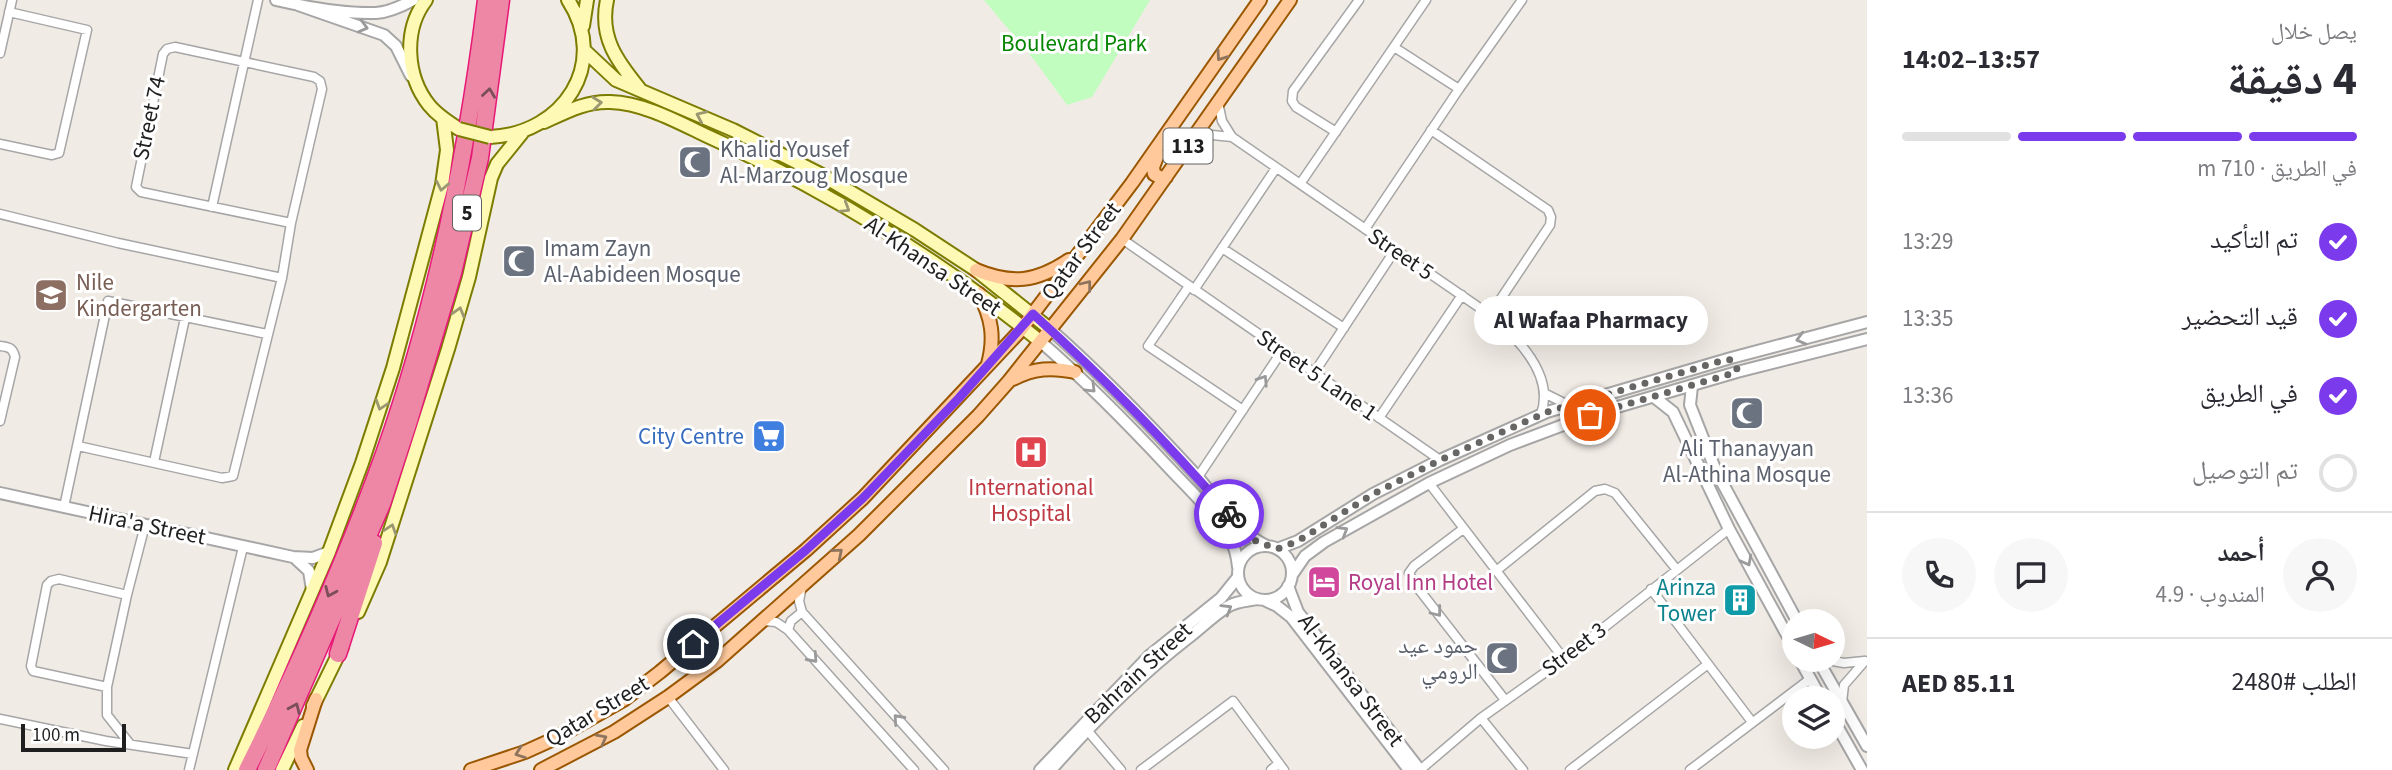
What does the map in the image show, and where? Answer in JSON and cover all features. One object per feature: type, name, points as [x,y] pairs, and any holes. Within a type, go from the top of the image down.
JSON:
[{"type":"highway","name":"5","points":[[247,770],[292,678],[346,555],[400,403],[448,229],[486,0]]},
{"type":"highway","name":"5","points":[[266,770],[382,504],[450,285],[480,158],[501,0]]},
{"type":"highway","points":[[338,654],[369,563],[382,504]]},
{"type":"main road","points":[[426,0],[420,8],[411,35],[411,64],[420,91],[430,106],[460,129],[491,136],[522,133]]},
{"type":"main road","points":[[544,122],[561,108],[573,91],[581,71],[584,50],[582,34],[575,11],[568,0]]},
{"type":"main road","points":[[582,34],[587,0]]},
{"type":"main road","points":[[607,0],[607,35],[617,60],[642,90]]},
{"type":"main road","name":"Qatar Street","points":[[471,770],[525,752],[556,738],[625,699],[806,550],[863,498],[1023,327],[1132,183],[1260,0]]},
{"type":"main road","points":[[1275,0],[1285,3],[1290,0]]},
{"type":"main road","name":"Qatar Street","points":[[541,770],[614,732],[717,661],[859,535],[978,416],[1051,330],[1122,239],[1290,0]]},
{"type":"main road","points":[[1250,15],[1263,13],[1269,23],[1253,52]]},
{"type":"main road","name":"Al-Khansa Street","points":[[584,50],[617,80],[733,130],[820,174],[915,230],[976,270],[1051,330]]},
{"type":"main road","name":"Al-Khansa Street","points":[[522,133],[581,105],[611,102],[653,111],[795,177],[917,251],[1041,342]]},
{"type":"main road","points":[[235,770],[329,552],[393,368],[423,262],[446,165],[443,118]]},
{"type":"main road","points":[[282,770],[376,571],[469,277],[491,178],[497,164],[522,133]]},
{"type":"main road","points":[[1164,137],[1153,167],[1156,177],[1166,177]]},
{"type":"main road","points":[[1132,183],[1140,183],[1148,189],[1149,196],[1141,212]]},
{"type":"main road","points":[[976,270],[1004,279],[1034,278],[1052,271],[1085,246]]},
{"type":"main road","points":[[979,294],[988,311],[992,329],[988,366]]},
{"type":"main road","points":[[1009,381],[1041,368],[1075,372]]},
{"type":"main road","points":[[859,535],[862,524],[887,499],[889,489],[880,479]]},
{"type":"main road","points":[[307,770],[300,750],[316,699]]},
{"type":"street","points":[[0,53],[12,0]]},
{"type":"street","points":[[212,207],[258,0]]},
{"type":"street","points":[[276,0],[384,35],[396,46],[420,91]]},
{"type":"street","points":[[298,5],[376,13],[413,0]]},
{"type":"street","points":[[1336,132],[1296,107],[1292,101],[1293,92],[1359,0]]},
{"type":"street","points":[[1300,184],[1426,0]]},
{"type":"street","points":[[1365,229],[1522,0]]},
{"type":"street","points":[[0,144],[52,155],[59,153],[87,30],[9,12]]},
{"type":"street","name":"Street 74","points":[[154,462],[222,478],[233,475],[282,278],[291,223],[322,89],[320,81],[314,77],[175,47],[167,49],[163,54],[136,187],[141,192],[291,223]]},
{"type":"street","points":[[1394,47],[1459,89]]},
{"type":"street","points":[[1218,102],[1222,121],[1232,137]]},
{"type":"street","points":[[1431,130],[1548,210],[1551,217],[1550,225],[1490,315]]},
{"type":"street","points":[[1193,139],[1212,135],[1232,137]]},
{"type":"street","name":"Street 5","points":[[1232,137],[1490,315],[1512,334],[1523,348],[1540,374],[1546,394]]},
{"type":"street","points":[[1243,411],[1148,346],[1222,248],[1276,168]]},
{"type":"street","points":[[0,214],[118,243],[282,278]]},
{"type":"street","name":"Street 5 Lane 1","points":[[1122,239],[1440,460]]},
{"type":"street","points":[[1222,248],[1343,328]]},
{"type":"street","points":[[1314,373],[1395,250]]},
{"type":"street","points":[[1379,418],[1462,295]]},
{"type":"street","points":[[64,507],[108,301],[267,334]]},
{"type":"street","points":[[78,446],[154,462],[185,318]]},
{"type":"street","points":[[1867,322],[1752,352],[1541,414],[1373,494],[1298,541],[1252,549],[1246,554],[1238,572],[1245,592],[1261,600],[1278,596],[1305,556],[1315,549],[1376,512],[1510,445],[1556,427],[1737,372],[1867,339]]},
{"type":"street","name":"Al-Khansa Street","points":[[1051,330],[1098,373],[1198,477],[1243,530],[1254,540],[1272,547]]},
{"type":"street","name":"Al-Khansa Street","points":[[1041,342],[1137,433],[1215,520],[1236,550],[1238,572]]},
{"type":"street","points":[[0,346],[9,347],[14,351],[15,357],[0,421]]},
{"type":"street","points":[[1198,477],[1282,351]]},
{"type":"street","points":[[1752,352],[1749,360],[1753,368]]},
{"type":"street","points":[[1728,359],[1735,363],[1737,372]]},
{"type":"street","points":[[1692,386],[1690,405],[1716,471],[1791,609]]},
{"type":"street","points":[[1541,414],[1546,394],[1569,405]]},
{"type":"street","points":[[1654,397],[1672,412],[1729,529],[1782,626]]},
{"type":"street","points":[[1681,430],[1684,416],[1688,414],[1696,419]]},
{"type":"street","points":[[1429,484],[1564,659]]},
{"type":"street","points":[[1496,571],[1595,491],[1605,489],[1615,493],[1677,570]]},
{"type":"street","name":"Hira'a Street","points":[[0,493],[293,557],[313,558],[329,552]]},
{"type":"street","points":[[1373,494],[1369,504],[1376,512]]},
{"type":"street","points":[[130,744],[107,715],[107,687],[145,525]]},
{"type":"street","points":[[1463,529],[1414,566],[1409,573],[1505,700]]},
{"type":"street","name":"Street 3","points":[[1420,770],[1481,718],[1564,659],[1729,529]]},
{"type":"street","points":[[189,770],[243,547]]},
{"type":"street","points":[[1272,547],[1288,559],[1290,580]]},
{"type":"street","points":[[293,557],[309,571],[312,590]]},
{"type":"street","name":"Bahrain Street","points":[[1040,770],[1140,665],[1222,598],[1238,572]]},
{"type":"street","points":[[107,687],[33,671],[31,666],[47,585],[51,580],[59,579],[127,595]]},
{"type":"street","name":"Al-Khansa Street","points":[[1290,580],[1298,612],[1420,770]]},
{"type":"street","points":[[803,583],[799,601],[802,612],[944,770]]},
{"type":"street","points":[[1651,589],[1752,722]]},
{"type":"street","name":"Al-Khansa Street","points":[[1261,600],[1291,617],[1409,770]]},
{"type":"street","name":"Bahrain Street","points":[[1051,770],[1138,680],[1226,607],[1235,603],[1261,600]]},
{"type":"street","points":[[788,630],[791,621],[802,612]]},
{"type":"street","points":[[760,621],[776,622],[788,630],[914,770]]},
{"type":"street","points":[[1844,686],[1866,661]]},
{"type":"street","points":[[1845,663],[1866,661]]},
{"type":"street","points":[[1570,770],[1708,664]]},
{"type":"street","points":[[1806,672],[1814,686]]},
{"type":"street","points":[[1690,770],[1810,679]]},
{"type":"street","points":[[668,697],[724,770]]},
{"type":"street","points":[[1141,770],[1233,701],[1282,767],[1270,770]]},
{"type":"street","points":[[1845,707],[1867,746]]},
{"type":"street","points":[[1481,718],[1523,770]]},
{"type":"street","points":[[0,719],[193,754]]},
{"type":"street","points":[[1087,730],[1121,770]]},
{"type":"street","points":[[1845,741],[1862,770]]},
{"type":"green space","name":"Boulevard Park","points":[[984,0],[1150,0],[1092,97],[1067,105],[1035,61]]},
{"type":"way so far","points":[[1229,514],[1254,540],[1277,549],[1298,541],[1373,494],[1440,460],[1547,412],[1728,359],[1735,363],[1737,368],[1737,372],[1590,415]]},
{"type":"place","name":"Khalid Yousef Al-Marzoug Mosque","points":[[695,162]]},
{"type":"place","name":"Imam Zayn Al-Aabideen Mosque","points":[[519,261]]},
{"type":"place","name":"Nile Kindergarten","points":[[51,295]]},
{"type":"place","name":"Ali Thanayyan Al-Athina Mosque","points":[[1747,413]]},
{"type":"place","name":"Al Wafaa Pharmacy","points":[[1590,415]]},
{"type":"place","name":"City Centre","points":[[769,436]]},
{"type":"place","name":"International Hospital","points":[[1031,452]]},
{"type":"place","name":"Royal Inn Hotel","points":[[1324,582]]},
{"type":"place","name":"Arinza Tower","points":[[1740,600]]},
{"type":"place","name":"حمود عيد الرومي","points":[[1502,658]]},
{"type":"route","points":[[693,644],[806,550],[863,498],[959,398],[1033,314],[1073,349],[1147,422],[1229,514]]}]
